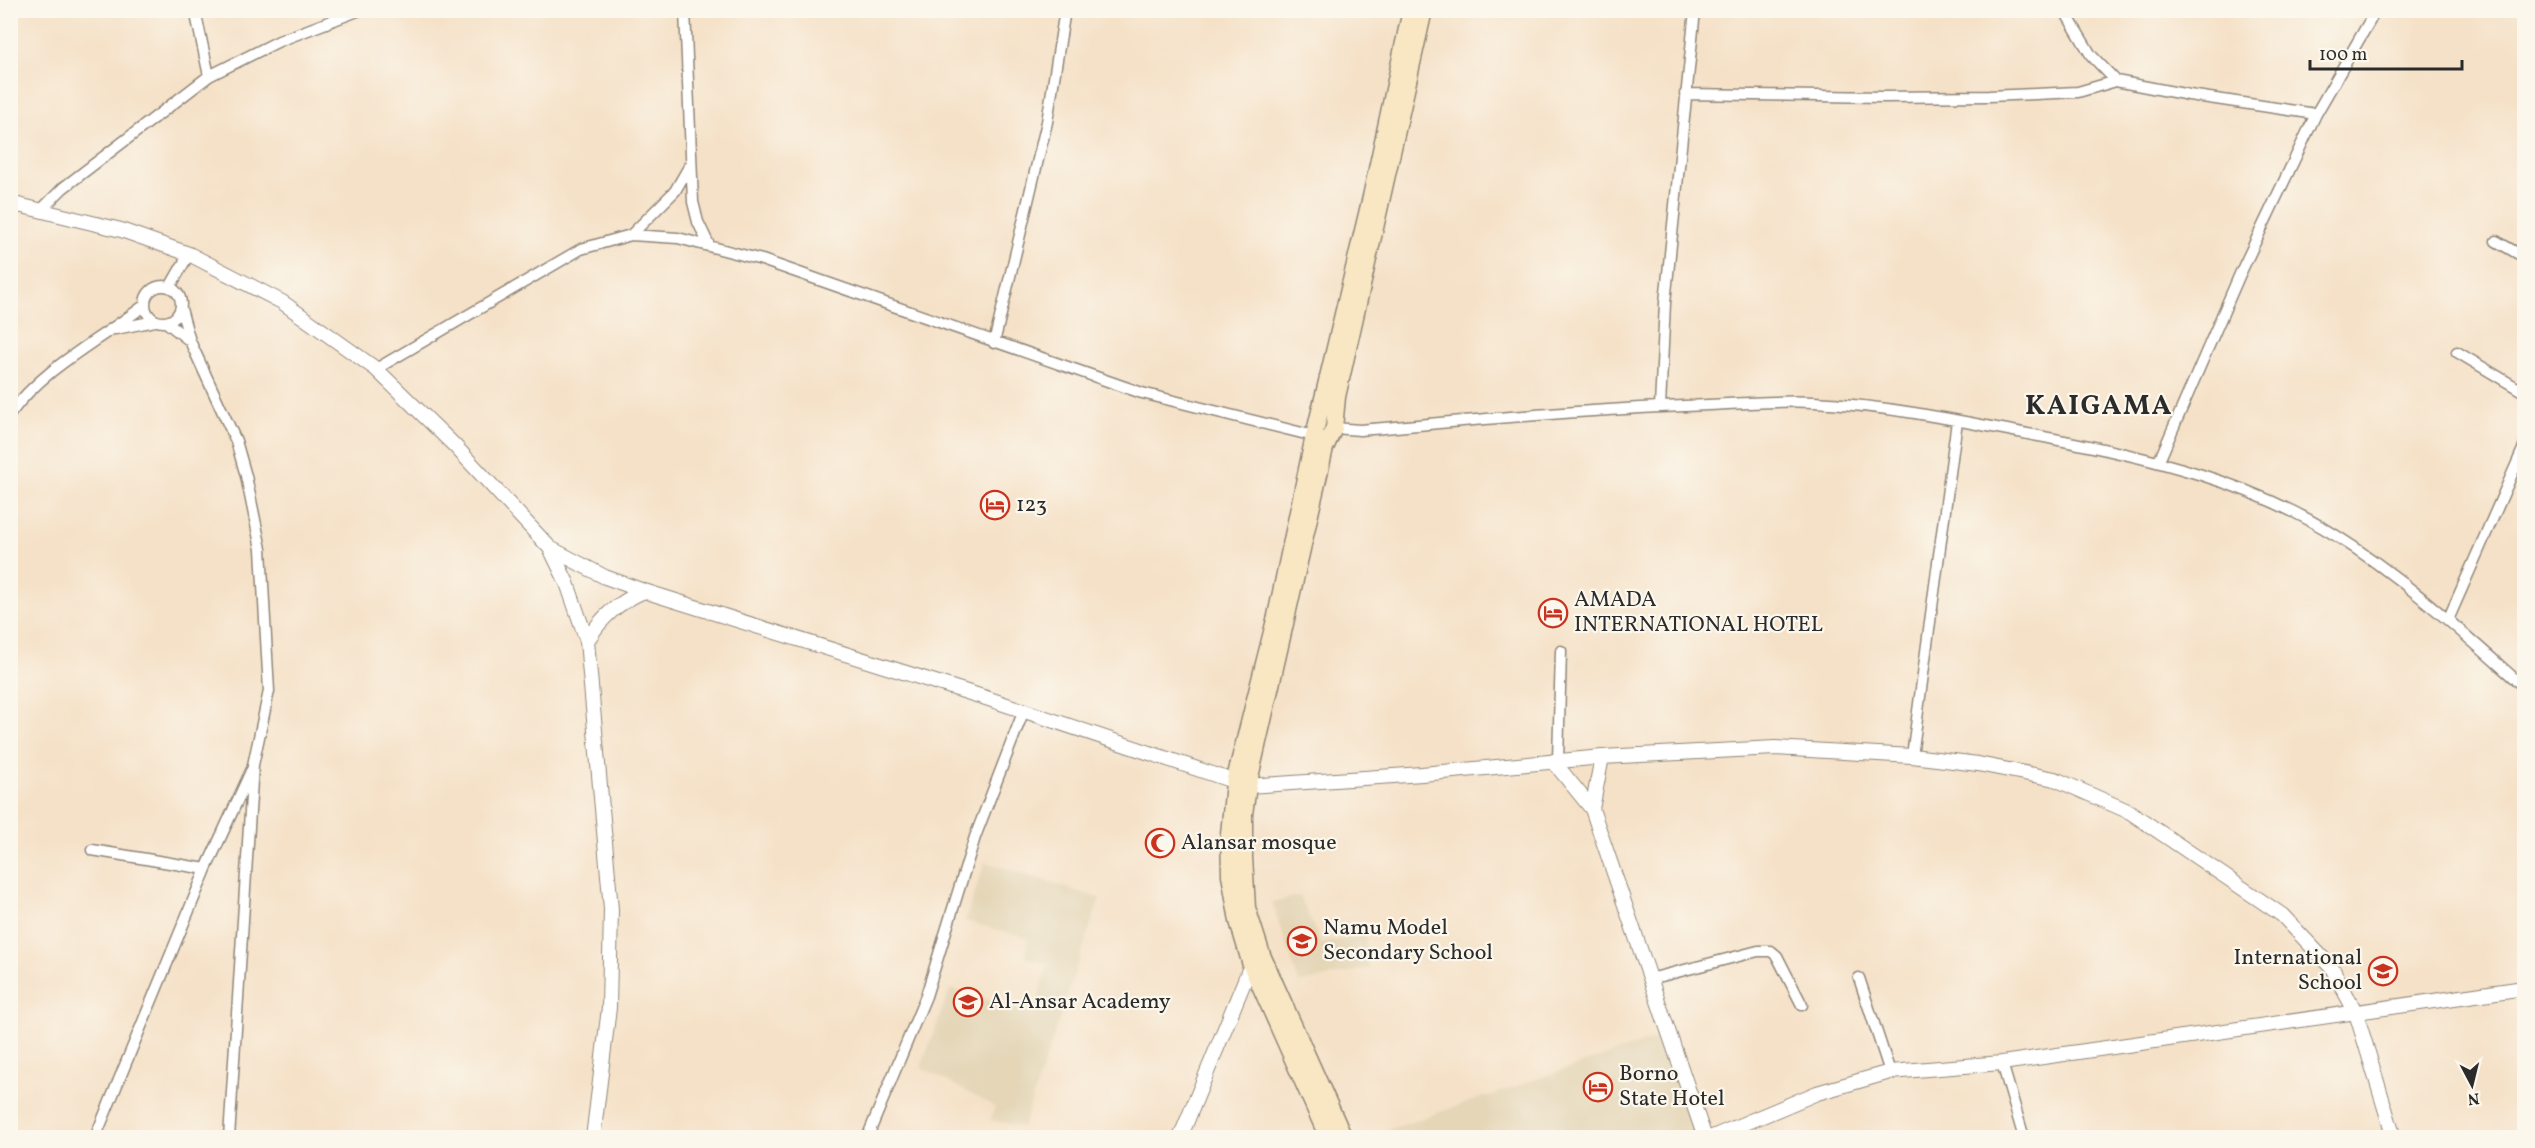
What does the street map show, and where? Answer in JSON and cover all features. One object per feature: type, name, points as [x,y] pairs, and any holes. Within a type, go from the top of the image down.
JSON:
[{"type":"main road","points":[[1344,1137],[1278,993],[1262,955],[1247,908],[1241,785],[1314,436],[1371,197],[1411,10]]},
{"type":"main road","points":[[1328,1137],[1251,965],[1238,921],[1230,874],[1229,834],[1325,448],[1334,428],[1344,364],[1424,10]]},
{"type":"street","points":[[195,10],[209,76]]},
{"type":"street","points":[[41,210],[63,188],[209,76],[279,41],[360,10]]},
{"type":"street","points":[[685,10],[693,202],[698,222],[709,245]]},
{"type":"street","points":[[994,343],[1047,122],[1065,10]]},
{"type":"street","points":[[1660,407],[1665,303],[1695,10]]},
{"type":"street","points":[[2064,10],[2091,55],[2116,81]]},
{"type":"street","points":[[2159,461],[2240,274],[2316,114],[2376,10]]},
{"type":"street","points":[[1685,94],[1989,96],[2078,92],[2116,81],[2316,114]]},
{"type":"street","points":[[631,235],[675,191],[690,165]]},
{"type":"street","points":[[10,203],[122,230],[189,254],[282,302],[376,369],[454,445],[550,548],[567,583],[587,641],[611,927],[609,1008],[593,1137]]},
{"type":"street","points":[[376,369],[581,249],[631,235],[678,238],[762,260],[1142,393],[1314,436]]},
{"type":"street","points":[[2496,241],[2524,257]]},
{"type":"street","points":[[170,287],[189,254]]},
{"type":"street","points":[[190,341],[146,311],[148,293],[153,289],[158,286],[170,287],[180,296],[181,309],[190,341],[236,441],[246,476],[261,549],[269,691],[253,765],[229,1137]]},
{"type":"street","points":[[10,414],[55,369],[113,330],[145,305]]},
{"type":"street","points":[[113,330],[161,321],[178,315],[181,309]]},
{"type":"street","points":[[2457,352],[2524,392]]},
{"type":"street","points":[[1334,428],[1360,430],[1660,407],[1810,402],[1853,404],[1957,421],[2159,461],[2214,478],[2298,515],[2334,535],[2369,558],[2448,620],[2524,687]]},
{"type":"street","points":[[1912,756],[1957,421]]},
{"type":"street","points":[[2448,620],[2524,447]]},
{"type":"street","points":[[550,548],[605,577],[644,591],[1024,710],[1241,785],[1602,757],[1775,748],[1912,756],[1978,764],[2055,779],[2130,812],[2282,915],[2332,968],[2356,1014],[2394,1137]]},
{"type":"street","points":[[587,641],[598,622],[620,603],[644,591]]},
{"type":"street","points":[[1561,651],[1555,761],[1592,809],[1705,1137]]},
{"type":"street","points":[[867,1137],[926,996],[975,837],[1024,710]]},
{"type":"street","points":[[1592,809],[1602,757]]},
{"type":"street","points":[[94,1137],[206,869],[253,765]]},
{"type":"street","points":[[92,850],[206,869]]},
{"type":"street","points":[[1650,979],[1758,951],[1771,951],[1777,956],[1802,1005]]},
{"type":"street","points":[[1180,1137],[1251,965]]},
{"type":"street","points":[[1859,978],[1890,1072]]},
{"type":"street","points":[[1710,1137],[1816,1093],[1890,1072],[2002,1063],[2356,1014],[2524,988]]},
{"type":"street","points":[[2002,1063],[2024,1137]]},
{"type":"shaded area","name":"Al-Ansar Academy","points":[[985,862],[1100,898],[1023,1127],[990,1120],[995,1107],[921,1067],[950,989],[1034,1014],[1048,964],[1026,958],[1028,938],[965,921]]},
{"type":"shaded area","name":"Namu Model Secondary School","points":[[1300,896],[1321,944],[1365,935],[1369,968],[1299,983],[1272,902]]},
{"type":"shaded area","name":"Borno State Hotel","points":[[1663,1036],[1700,1138],[1364,1138]]},
{"type":"place","name":"123","points":[[995,505]]},
{"type":"place","name":"AMADA INTERNATIONAL HOTEL","points":[[1553,613]]},
{"type":"place","name":"Alansar mosque","points":[[1160,843]]},
{"type":"place","name":"Namu Model Secondary School","points":[[1302,941]]},
{"type":"place","name":"International School","points":[[2383,971]]},
{"type":"place","name":"Al-Ansar Academy","points":[[968,1002]]},
{"type":"place","name":"Borno State Hotel","points":[[1598,1087]]},
{"type":"district","name":"KAIGAMA","points":[[2099,406]]}]
